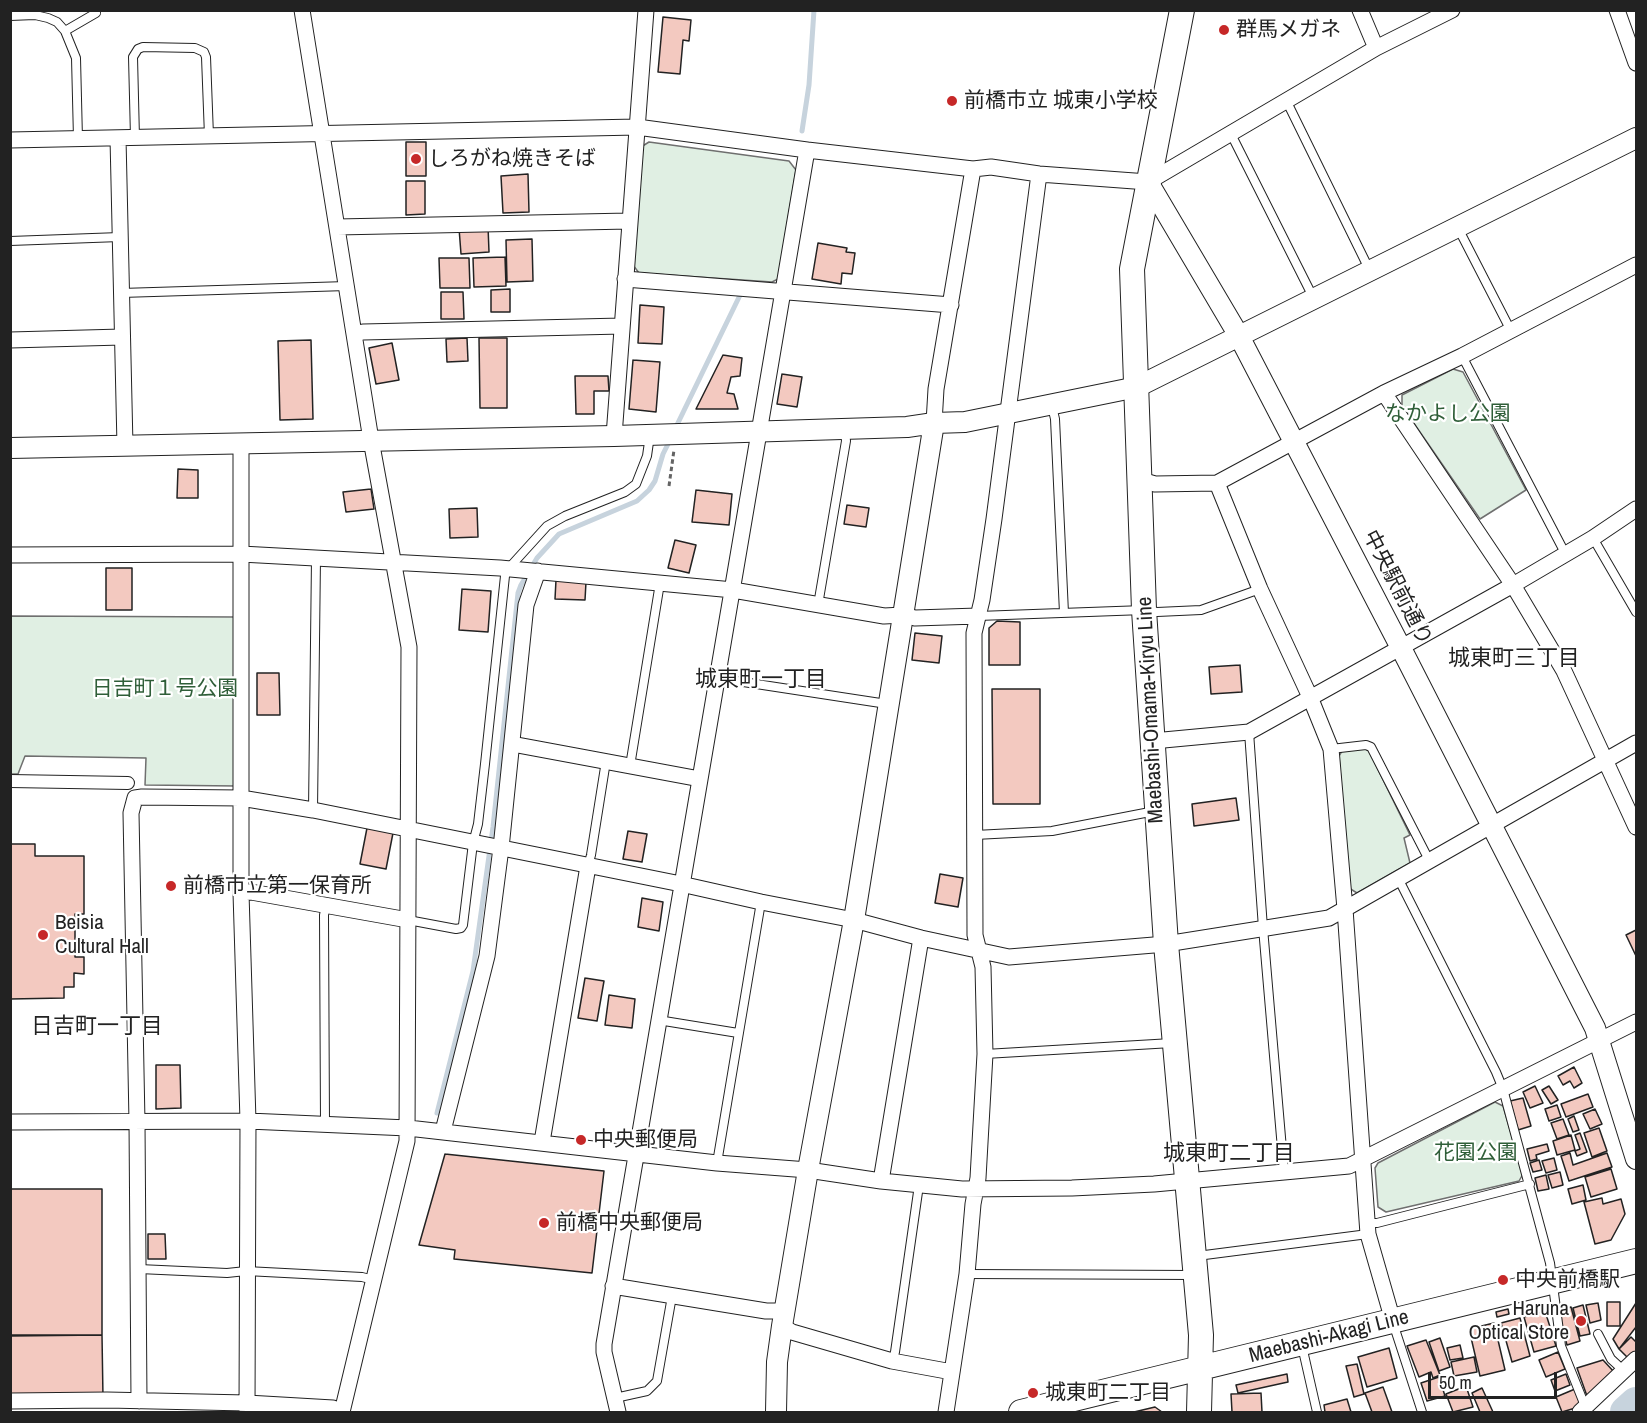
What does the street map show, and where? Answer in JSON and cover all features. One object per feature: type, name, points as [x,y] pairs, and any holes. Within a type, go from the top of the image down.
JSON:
[{"type":"main road","name":"Maebashi-Omama-Kiryu Line","points":[[1182,10],[1132,269],[1144,610],[1167,944],[1193,1266],[1201,1335],[1199,1413]]},
{"type":"main road","name":"Maebashi-Akagi Line","points":[[1021,1413],[1636,1261]]},
{"type":"street","points":[[10,1401],[107,1406],[139,1401],[247,1408],[333,1408],[342,1412],[407,1141],[409,647],[371,440],[302,10]]},
{"type":"street","points":[[614,436],[646,10]]},
{"type":"street","points":[[1360,10],[1376,48]]},
{"type":"street","points":[[10,140],[637,126],[807,150],[973,169],[992,167],[1039,174],[1148,182],[1376,48],[1452,10]]},
{"type":"street","points":[[1617,10],[1636,63]]},
{"type":"street","points":[[118,138],[124,446]]},
{"type":"street","points":[[10,448],[614,436],[667,438],[759,431],[907,427],[965,422],[1137,387],[1636,138]]},
{"type":"street","points":[[617,1405],[604,1352],[658,1020],[807,150]]},
{"type":"street","points":[[776,1413],[777,1362],[783,1319],[854,920],[934,423],[936,389],[973,169]]},
{"type":"street","points":[[946,1413],[967,1274],[972,1204],[976,1190],[985,1054],[983,967],[975,935],[974,633],[990,542],[1039,174]]},
{"type":"street","name":"中央駅前通り","points":[[1148,182],[1239,336],[1492,825],[1600,1041],[1636,1159]]},
{"type":"street","points":[[337,227],[629,221]]},
{"type":"street","points":[[1141,480],[1155,484],[1217,483],[1384,393],[1462,356],[1636,265]]},
{"type":"street","points":[[626,279],[951,305]]},
{"type":"street","points":[[354,334],[622,326]]},
{"type":"street","points":[[10,340],[122,337]]},
{"type":"street","points":[[1384,393],[1513,585],[1564,671],[1636,828]]},
{"type":"street","points":[[241,443],[241,893],[248,1121],[247,1408]]},
{"type":"street","points":[[1217,483],[1260,589],[1310,697],[1331,749],[1345,909],[1367,1229],[1393,1321]]},
{"type":"street","points":[[1153,741],[1249,732],[1513,585],[1593,538],[1636,509]]},
{"type":"street","points":[[10,555],[241,554],[537,571],[733,590],[884,616],[903,615],[915,618],[978,616]]},
{"type":"street","points":[[443,1131],[487,956],[487,845],[512,744],[526,604],[537,571]]},
{"type":"street","points":[[139,1401],[137,1122],[130,813],[135,798],[241,798],[313,810],[854,920],[921,938],[1009,957],[1167,944],[1329,918],[1636,743]]},
{"type":"street","points":[[512,744],[700,779]]},
{"type":"street","points":[[10,781],[128,783]]},
{"type":"street","points":[[543,1143],[588,866]]},
{"type":"street","points":[[241,893],[251,892],[408,920]]},
{"type":"street","points":[[881,1181],[921,938]]},
{"type":"street","points":[[10,1122],[248,1121],[408,1128],[717,1163],[808,1170],[919,1185],[976,1190],[1072,1188],[1349,1166],[1636,1022]]},
{"type":"street","points":[[614,1286],[766,1311],[783,1319],[792,1332],[892,1361],[952,1372]]},
{"type":"street","points":[[1584,1409],[1636,1359]]},
{"type":"lane","points":[[65,31],[96,13]]},
{"type":"lane","points":[[10,16],[35,15],[48,18],[57,22],[65,31],[76,58],[78,139]]},
{"type":"lane","points":[[135,138],[133,57],[138,49],[143,47],[195,48],[204,52],[210,136]]},
{"type":"lane","points":[[1286,100],[1370,271]]},
{"type":"lane","points":[[1231,134],[1314,298]]},
{"type":"lane","points":[[1458,228],[1510,329]]},
{"type":"lane","points":[[10,241],[120,237]]},
{"type":"lane","points":[[121,293],[346,286]]},
{"type":"lane","points":[[1462,356],[1565,553]]},
{"type":"lane","points":[[1051,405],[1055,419],[1064,613]]},
{"type":"lane","points":[[818,604],[846,441],[845,429]]},
{"type":"lane","points":[[408,920],[461,928],[487,845],[478,824],[503,583],[547,526],[565,516],[625,492],[636,484],[647,456],[667,438]]},
{"type":"lane","points":[[1593,538],[1635,606]]},
{"type":"lane","points":[[313,810],[316,558]]},
{"type":"lane","points":[[630,766],[660,583]]},
{"type":"lane","points":[[978,616],[1201,610],[1260,589]]},
{"type":"lane","points":[[717,678],[887,704]]},
{"type":"lane","points":[[1249,732],[1284,1172]]},
{"type":"lane","points":[[1331,749],[1366,745],[1371,747],[1429,860]]},
{"type":"lane","points":[[588,866],[606,761]]},
{"type":"lane","points":[[975,835],[1052,831],[1157,810]]},
{"type":"lane","points":[[1398,878],[1503,1089],[1550,1263],[1561,1346],[1583,1401],[1584,1409]]},
{"type":"lane","points":[[717,1163],[761,902]]},
{"type":"lane","points":[[325,1125],[324,915],[326,906]]},
{"type":"lane","points":[[658,1020],[738,1034]]},
{"type":"lane","points":[[985,1054],[1175,1043]]},
{"type":"lane","points":[[967,1274],[1193,1266],[1367,1229],[1377,1222],[1530,1184]]},
{"type":"lane","points":[[892,1361],[896,1352],[919,1185]]},
{"type":"lane","points":[[139,1269],[227,1273],[246,1271],[362,1277],[374,1280]]},
{"type":"lane","points":[[617,1405],[647,1391],[657,1381],[672,1296]]},
{"type":"lane","points":[[1393,1321],[1422,1413]]},
{"type":"lane","points":[[1598,1334],[1603,1348],[1611,1359],[1625,1371]]},
{"type":"lane","points":[[1302,1344],[1317,1413]]},
{"type":"path","points":[[667,438],[669,486]]},
{"type":"green space","points":[[649,142],[789,161],[796,170],[778,279],[772,282],[639,273],[633,265],[641,147]]},
{"type":"green space","name":"なかよし公園","points":[[1453,369],[1463,372],[1526,490],[1480,519],[1402,406],[1402,395]]},
{"type":"green space","name":"日吉町１号公園","points":[[11,616],[237,617],[237,786],[145,785],[146,758],[25,756],[18,774],[11,774]]},
{"type":"green space","points":[[1364,748],[1369,751],[1410,835],[1404,838],[1410,863],[1357,893],[1349,888],[1339,756],[1342,751]]},
{"type":"green space","name":"花園公園","points":[[1495,1102],[1503,1106],[1523,1174],[1519,1181],[1386,1212],[1378,1207],[1375,1168],[1378,1163]]},
{"type":"building","points":[[663,17],[691,20],[689,41],[683,40],[680,74],[658,72]]},
{"type":"building","name":"しろがね焼きそば","points":[[406,142],[426,142],[426,176],[406,176]]},
{"type":"building","points":[[528,174],[529,212],[503,213],[501,176]]},
{"type":"building","points":[[406,181],[425,181],[425,214],[406,215]]},
{"type":"building","points":[[488,226],[489,252],[461,254],[459,228]]},
{"type":"building","points":[[532,239],[533,281],[507,282],[506,240]]},
{"type":"building","points":[[818,243],[847,248],[846,252],[855,253],[852,274],[842,273],[841,284],[812,279]]},
{"type":"building","points":[[505,257],[506,286],[474,287],[473,258]]},
{"type":"building","points":[[439,258],[469,258],[470,288],[440,288]]},
{"type":"building","points":[[510,289],[510,312],[491,312],[491,290]]},
{"type":"building","points":[[441,292],[463,292],[464,319],[441,319]]},
{"type":"building","points":[[640,305],[664,307],[662,344],[638,343]]},
{"type":"building","points":[[467,338],[468,361],[447,362],[446,339]]},
{"type":"building","points":[[479,338],[507,338],[507,408],[480,408]]},
{"type":"building","points":[[311,340],[313,419],[280,420],[278,341]]},
{"type":"building","points":[[392,343],[399,380],[376,384],[369,348]]},
{"type":"building","points":[[723,355],[742,358],[740,376],[731,377],[727,393],[734,394],[738,409],[696,409]]},
{"type":"building","points":[[633,360],[660,362],[656,412],[629,409]]},
{"type":"building","points":[[782,374],[802,377],[797,407],[777,404]]},
{"type":"building","points":[[575,376],[608,376],[609,391],[594,391],[594,414],[576,414]]},
{"type":"building","points":[[178,469],[198,470],[198,498],[177,498]]},
{"type":"building","points":[[371,489],[374,509],[346,512],[343,492]]},
{"type":"building","points":[[696,490],[732,494],[729,525],[692,522]]},
{"type":"building","points":[[847,505],[869,508],[866,527],[844,524]]},
{"type":"building","points":[[477,508],[478,537],[450,538],[449,509]]},
{"type":"building","points":[[675,540],[696,545],[689,573],[668,568]]},
{"type":"building","points":[[106,568],[132,568],[132,610],[106,610]]},
{"type":"building","points":[[556,580],[586,582],[585,600],[555,599]]},
{"type":"building","points":[[462,589],[491,591],[488,632],[459,630]]},
{"type":"building","points":[[997,621],[1020,622],[1020,665],[989,665],[989,628]]},
{"type":"building","points":[[915,633],[942,636],[939,663],[912,660]]},
{"type":"building","points":[[1240,665],[1242,692],[1211,694],[1209,667]]},
{"type":"building","points":[[257,673],[279,673],[280,715],[257,715]]},
{"type":"building","points":[[992,689],[1040,689],[1040,804],[993,804]]},
{"type":"building","points":[[1236,798],[1239,820],[1194,826],[1192,804]]},
{"type":"building","points":[[367,828],[393,833],[386,869],[360,864]]},
{"type":"building","points":[[628,831],[647,834],[642,862],[623,859]]},
{"type":"building","name":"Beisia Cultural Hall","points":[[10,844],[35,844],[35,856],[84,856],[84,914],[75,914],[75,957],[84,957],[84,974],[74,973],[74,987],[64,987],[64,998],[10,999]]},
{"type":"building","points":[[940,874],[963,878],[958,907],[935,903]]},
{"type":"building","points":[[642,898],[663,902],[659,931],[638,927]]},
{"type":"building","points":[[1636,930],[1636,956],[1626,935]]},
{"type":"building","points":[[585,978],[604,981],[597,1021],[578,1018]]},
{"type":"building","points":[[609,995],[635,999],[632,1028],[605,1025]]},
{"type":"building","points":[[156,1065],[180,1065],[181,1108],[156,1109]]},
{"type":"building","points":[[1574,1067],[1582,1083],[1574,1088],[1570,1081],[1563,1085],[1558,1076]]},
{"type":"building","points":[[1535,1086],[1543,1103],[1530,1108],[1523,1092]]},
{"type":"building","points":[[1549,1086],[1558,1100],[1551,1104],[1542,1090]]},
{"type":"building","points":[[1588,1094],[1593,1107],[1566,1117],[1561,1104]]},
{"type":"building","points":[[1523,1098],[1531,1126],[1518,1130],[1510,1101]]},
{"type":"building","points":[[1557,1105],[1561,1117],[1549,1121],[1545,1109]]},
{"type":"building","points":[[1595,1109],[1602,1124],[1590,1129],[1583,1114]]},
{"type":"building","points":[[1574,1116],[1579,1130],[1573,1132],[1568,1119]]},
{"type":"building","points":[[1563,1119],[1569,1135],[1557,1139],[1551,1123]]},
{"type":"building","points":[[1599,1128],[1607,1151],[1592,1157],[1584,1133]]},
{"type":"building","points":[[1580,1133],[1587,1152],[1577,1156],[1575,1151],[1580,1149],[1575,1135]]},
{"type":"building","points":[[1571,1135],[1575,1150],[1557,1155],[1553,1141]]},
{"type":"building","points":[[1547,1144],[1549,1151],[1536,1155],[1537,1159],[1530,1161],[1527,1149]]},
{"type":"building","points":[[1570,1153],[1573,1165],[1607,1153],[1612,1167],[1569,1181],[1561,1156]]},
{"type":"building","points":[[445,1154],[604,1171],[592,1273],[454,1259],[455,1250],[419,1245]]},
{"type":"building","points":[[1554,1158],[1557,1170],[1546,1173],[1542,1161]]},
{"type":"building","points":[[1539,1160],[1542,1170],[1533,1172],[1530,1163]]},
{"type":"building","points":[[1611,1169],[1617,1189],[1591,1197],[1585,1177]]},
{"type":"building","points":[[1560,1172],[1563,1185],[1552,1188],[1548,1175]]},
{"type":"building","points":[[1546,1175],[1549,1189],[1538,1191],[1535,1178]]},
{"type":"building","points":[[1583,1185],[1586,1200],[1572,1204],[1568,1189]]},
{"type":"building","points":[[10,1189],[102,1189],[102,1335],[10,1335]]},
{"type":"building","points":[[1602,1198],[1603,1204],[1621,1199],[1625,1214],[1611,1240],[1595,1244],[1584,1202]]},
{"type":"building","points":[[148,1234],[165,1234],[166,1259],[148,1259]]},
{"type":"building","points":[[1607,1302],[1620,1302],[1620,1326],[1607,1326]]},
{"type":"building","points":[[1598,1303],[1601,1320],[1590,1323],[1586,1305]]},
{"type":"building","points":[[1636,1303],[1636,1327],[1619,1349],[1613,1339]]},
{"type":"building","name":"Haruna Optical Store","points":[[1583,1305],[1590,1334],[1580,1336],[1573,1308]]},
{"type":"building","points":[[1571,1307],[1580,1341],[1567,1345],[1558,1311]]},
{"type":"building","points":[[1508,1309],[1509,1314],[1497,1317],[1496,1312]]},
{"type":"building","points":[[1545,1311],[1556,1346],[1534,1352],[1524,1317]]},
{"type":"building","points":[[1520,1318],[1530,1356],[1512,1362],[1501,1323]]},
{"type":"building","points":[[1494,1323],[1505,1370],[1480,1376],[1469,1329]]},
{"type":"building","points":[[102,1335],[103,1398],[10,1397],[10,1336]]},
{"type":"building","points":[[1631,1337],[1636,1342],[1636,1356],[1629,1359],[1619,1349]]},
{"type":"building","points":[[1440,1338],[1450,1367],[1439,1371],[1429,1342]]},
{"type":"building","points":[[1426,1340],[1440,1375],[1433,1378],[1431,1372],[1419,1377],[1407,1346]]},
{"type":"building","points":[[1460,1345],[1463,1358],[1450,1360],[1447,1348]]},
{"type":"building","points":[[1389,1348],[1397,1378],[1367,1387],[1358,1357]]},
{"type":"building","points":[[1558,1352],[1565,1369],[1546,1377],[1539,1360]]},
{"type":"building","points":[[1474,1357],[1477,1372],[1454,1376],[1451,1362]]},
{"type":"building","points":[[1603,1360],[1615,1373],[1587,1396],[1577,1368]]},
{"type":"building","points":[[1357,1364],[1364,1394],[1354,1397],[1346,1366]]},
{"type":"building","points":[[1287,1374],[1288,1382],[1238,1393],[1236,1385]]},
{"type":"building","points":[[1566,1374],[1570,1385],[1555,1391],[1551,1380]]},
{"type":"building","points":[[1439,1377],[1445,1396],[1427,1401],[1421,1383]]},
{"type":"building","points":[[1466,1386],[1473,1407],[1453,1412],[1446,1394]]},
{"type":"building","points":[[1383,1387],[1392,1412],[1372,1412],[1365,1393]]},
{"type":"building","points":[[1482,1388],[1493,1412],[1480,1412],[1472,1393]]},
{"type":"building","points":[[1575,1389],[1582,1406],[1562,1412],[1556,1397]]},
{"type":"building","points":[[1261,1393],[1262,1412],[1232,1412],[1231,1394]]},
{"type":"building","points":[[1347,1399],[1351,1412],[1325,1412],[1324,1405]]},
{"type":"building","points":[[1155,1407],[1162,1412],[1134,1412]]},
{"type":"waterway","points":[[802,131],[809,85],[814,10]]},
{"type":"waterway","points":[[675,429],[743,289]]},
{"type":"waterway","points":[[437,1113],[473,971],[493,827],[518,593],[537,558],[559,534],[637,501],[649,490],[655,481],[663,454],[671,438]]},
{"type":"waterway","points":[[1626,1412],[1636,1403]]},
{"type":"place","name":"群馬メガネ","points":[[1224,30]]},
{"type":"place","name":"前橋市立 城東小学校","points":[[952,101]]},
{"type":"place","name":"しろがね焼きそば","points":[[416,159]]},
{"type":"place","name":"前橋市立第一保育所","points":[[171,886]]},
{"type":"place","name":"Beisia Cultural Hall","points":[[43,935]]},
{"type":"place","name":"中央郵便局","points":[[581,1140]]},
{"type":"place","name":"前橋中央郵便局","points":[[544,1223]]},
{"type":"place","name":"中央前橋駅","points":[[1503,1280]]},
{"type":"place","name":"Haruna Optical Store","points":[[1581,1321]]},
{"type":"place","name":"城東町二丁目","points":[[1033,1393]]},
{"type":"district","name":"城東町三丁目","points":[[1514,659]]},
{"type":"district","name":"城東町一丁目","points":[[761,680]]},
{"type":"district","name":"日吉町一丁目","points":[[97,1027]]},
{"type":"district","name":"城東町二丁目","points":[[1229,1154]]}]
